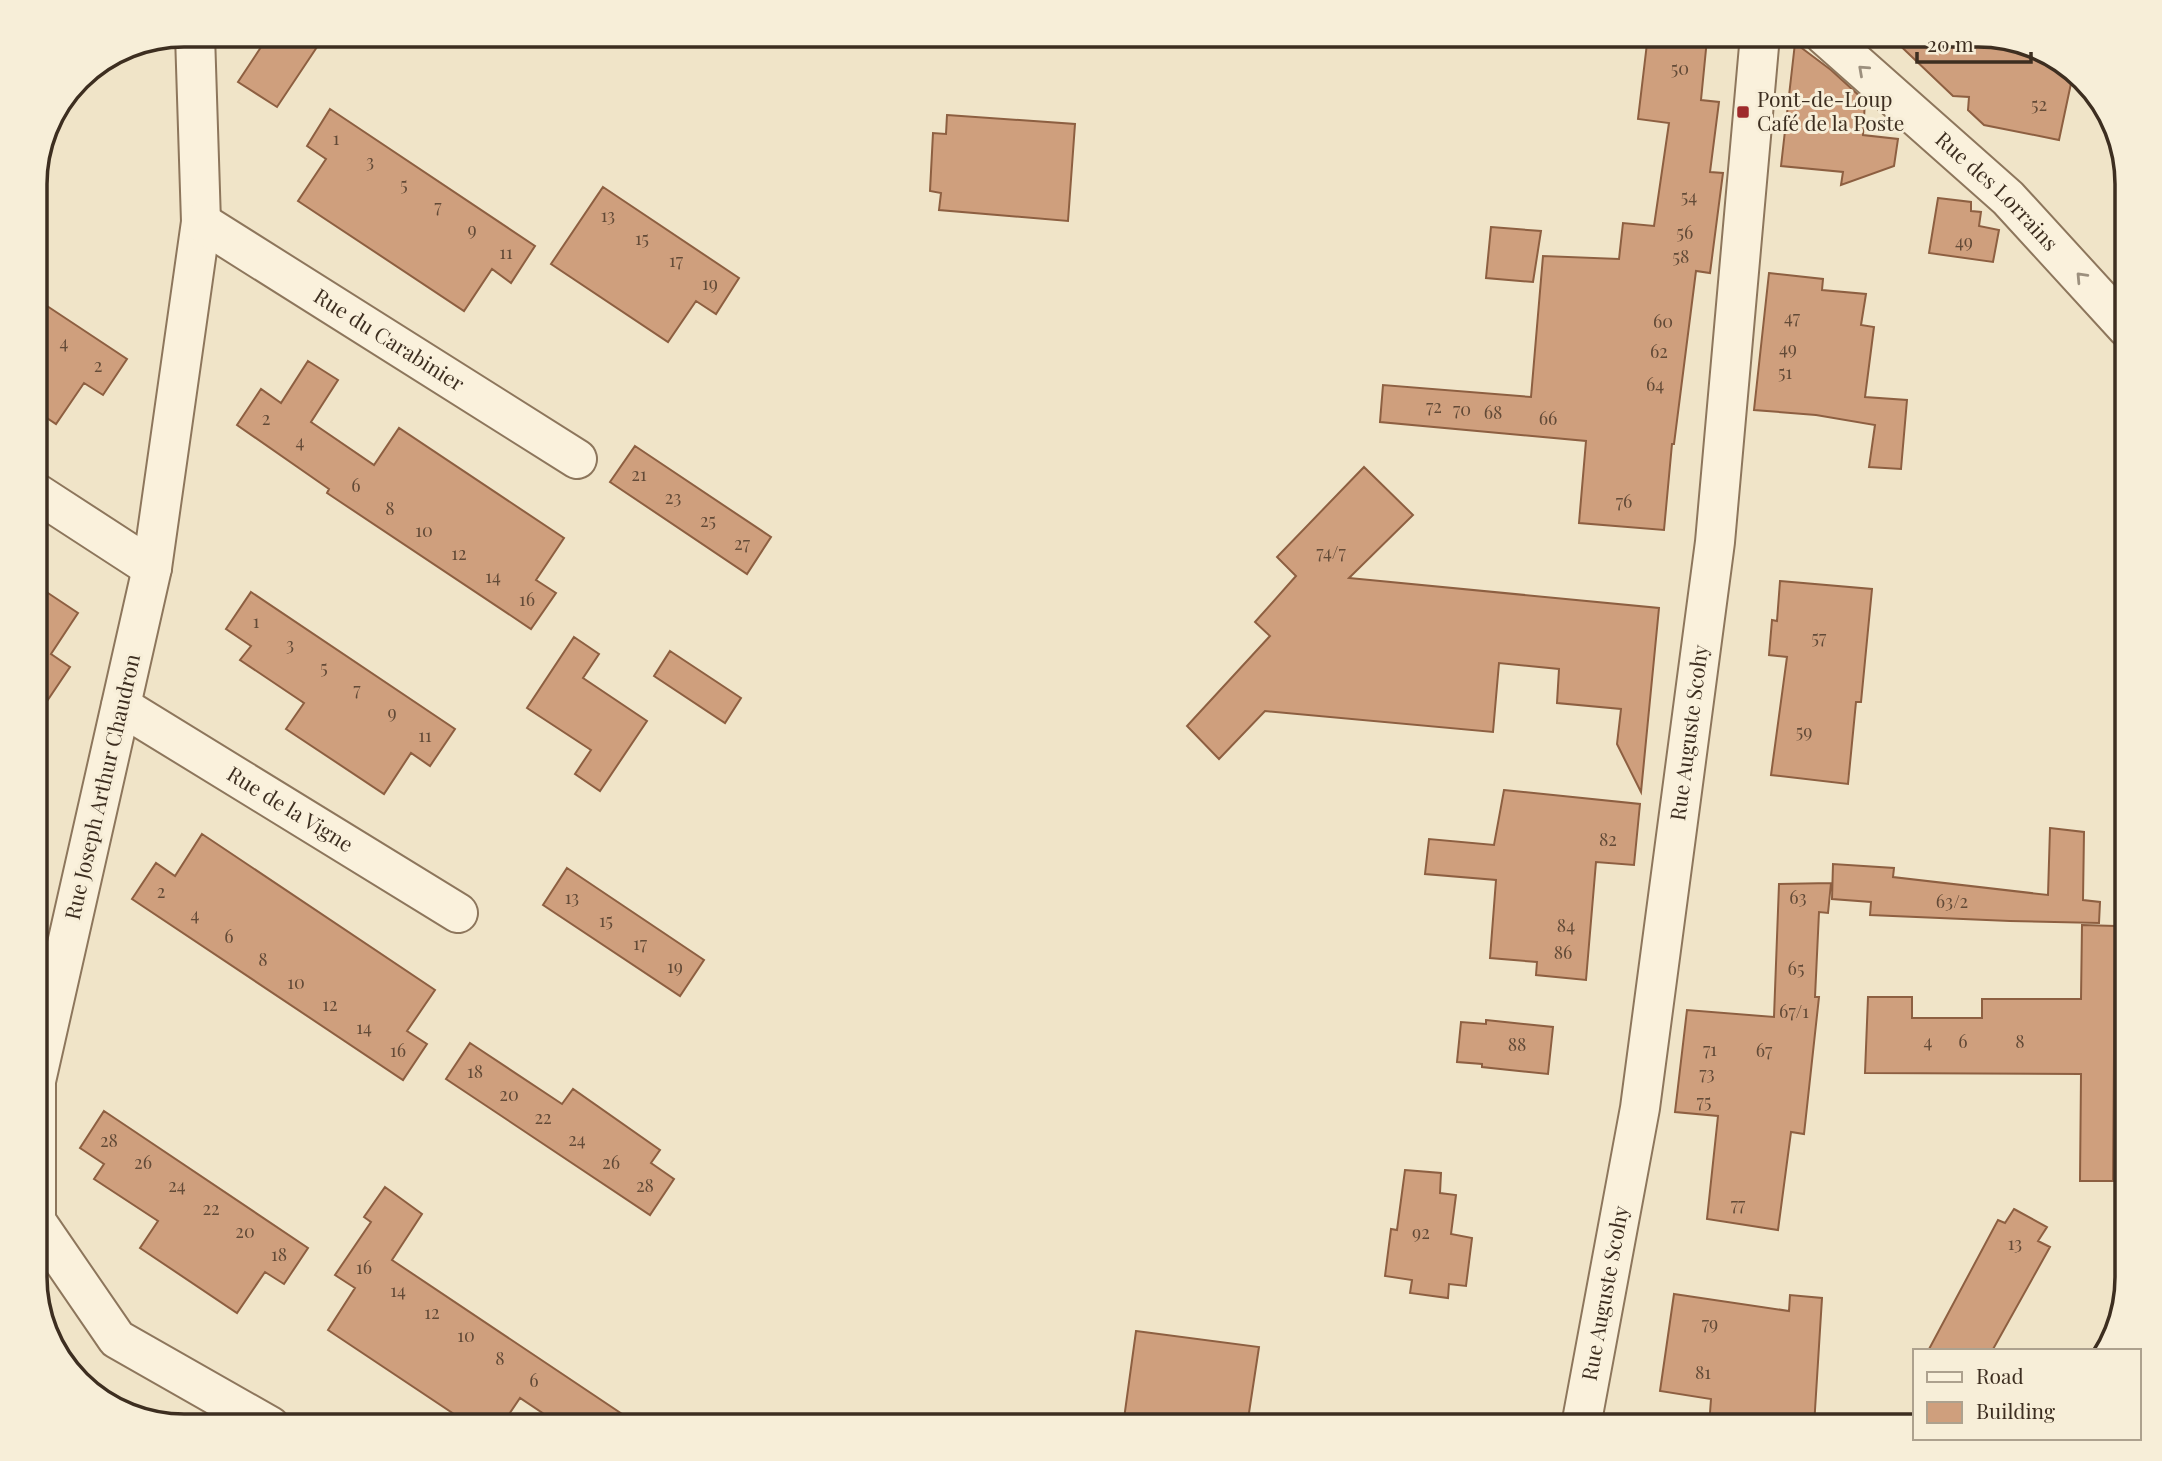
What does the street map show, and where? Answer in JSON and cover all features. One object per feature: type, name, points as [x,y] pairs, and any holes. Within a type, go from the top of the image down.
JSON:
[{"type":"street","name":"Rue Joseph Arthur Chaudron","points":[[48,1028],[152,568],[201,222],[188,47]]},
{"type":"street","name":"Rue Auguste Scohy","points":[[1583,1414],[1640,1108],[1711,570],[1759,47]]},
{"type":"street","name":"Rue des Lorrains","points":[[1838,47],[2008,198],[2115,315]]},
{"type":"street","name":"Rue du Carabinier","points":[[201,222],[577,459]]},
{"type":"street","points":[[48,500],[152,568]]},
{"type":"street","name":"Rue de la Vigne","points":[[121,706],[458,913]]},
{"type":"street","name":"Rue Joseph Arthur Chaudron","points":[[48,1238],[117,1339],[249,1414]]},
{"type":"building","points":[[261,47],[317,47],[277,107],[238,82]]},
{"type":"building","points":[[1647,47],[1706,47],[1701,100],[1719,102],[1710,172],[1723,173],[1710,273],[1696,271],[1672,444],[1664,530],[1579,523],[1586,441],[1380,422],[1383,385],[1531,397],[1543,256],[1619,259],[1623,223],[1654,226],[1669,123],[1638,119]]},
{"type":"building","points":[[1795,47],[1800,47],[1865,101],[1863,135],[1898,139],[1894,166],[1841,185],[1843,172],[1781,166]]},
{"type":"building","points":[[1902,47],[1996,48],[2030,58],[2054,70],[2071,84],[2059,140],[1984,125],[1968,110],[1969,97],[1953,96]]},
{"type":"building","points":[[330,109],[535,246],[511,283],[492,269],[464,311],[298,201],[326,159],[307,146]]},
{"type":"building","points":[[947,115],[1075,124],[1068,221],[939,210],[941,193],[930,191],[933,133],[946,134]]},
{"type":"building","points":[[603,187],[739,278],[716,314],[696,301],[668,342],[551,264]]},
{"type":"building","points":[[1938,198],[1971,202],[1971,211],[1981,212],[1979,226],[1999,230],[1993,262],[1929,253]]},
{"type":"building","points":[[1491,227],[1541,231],[1533,282],[1486,278]]},
{"type":"building","points":[[1769,273],[1823,279],[1822,290],[1866,294],[1861,325],[1874,327],[1865,397],[1907,400],[1901,469],[1869,467],[1875,425],[1816,415],[1754,410]]},
{"type":"building","points":[[48,307],[127,359],[103,395],[84,383],[56,424],[48,419]]},
{"type":"building","points":[[308,361],[338,380],[311,422],[374,465],[399,428],[564,538],[536,580],[556,593],[531,629],[327,493],[329,489],[237,425],[261,389],[281,403]]},
{"type":"building","points":[[635,446],[771,537],[747,574],[610,482]]},
{"type":"building","points":[[1364,467],[1413,515],[1349,578],[1659,608],[1641,792],[1617,744],[1621,709],[1557,703],[1559,669],[1499,663],[1493,732],[1265,711],[1219,759],[1187,726],[1270,636],[1255,622],[1296,576],[1277,557]]},
{"type":"building","points":[[1780,581],[1872,589],[1861,702],[1856,702],[1848,784],[1771,775],[1787,657],[1769,655],[1772,620],[1777,621]]},
{"type":"building","points":[[251,592],[455,729],[430,766],[411,753],[384,794],[286,729],[304,703],[240,660],[251,646],[226,629]]},
{"type":"building","points":[[48,593],[78,613],[51,654],[70,667],[48,700]]},
{"type":"building","points":[[574,637],[599,654],[583,678],[647,721],[600,791],[575,774],[591,750],[527,708]]},
{"type":"building","points":[[670,651],[741,698],[725,723],[654,676]]},
{"type":"building","points":[[1504,790],[1640,804],[1634,865],[1596,862],[1586,980],[1536,975],[1537,962],[1490,958],[1496,880],[1425,874],[1429,839],[1494,845]]},
{"type":"building","points":[[2050,828],[2084,832],[2083,900],[2100,902],[2099,923],[1870,915],[1871,902],[1832,899],[1833,864],[1894,868],[1893,877],[2048,895]]},
{"type":"building","points":[[202,834],[435,990],[407,1031],[427,1044],[403,1080],[132,899],[156,863],[175,876]]},
{"type":"building","points":[[567,868],[704,960],[680,996],[543,905]]},
{"type":"building","points":[[1831,883],[1828,913],[1819,912],[1815,997],[1819,997],[1804,1134],[1791,1132],[1778,1230],[1707,1219],[1718,1116],[1675,1112],[1687,1010],[1774,1017],[1779,884]]},
{"type":"building","points":[[2082,925],[2115,926],[2113,1181],[2080,1181],[2081,1074],[1865,1073],[1868,997],[1912,997],[1912,1018],[1982,1018],[1982,999],[2081,999]]},
{"type":"building","points":[[1486,1020],[1553,1027],[1548,1074],[1457,1062],[1461,1022],[1486,1024]]},
{"type":"building","points":[[470,1043],[562,1104],[573,1089],[660,1150],[651,1163],[674,1179],[650,1215],[446,1079]]},
{"type":"building","points":[[104,1111],[308,1248],[284,1284],[265,1272],[237,1313],[140,1248],[158,1221],[94,1179],[104,1164],[80,1148]]},
{"type":"building","points":[[1405,1170],[1441,1173],[1440,1193],[1456,1195],[1451,1234],[1472,1238],[1466,1286],[1449,1284],[1448,1298],[1410,1293],[1412,1280],[1385,1276],[1391,1229],[1397,1230]]},
{"type":"building","points":[[385,1187],[422,1214],[392,1260],[622,1414],[544,1414],[520,1398],[509,1414],[454,1414],[328,1330],[355,1288],[335,1275],[371,1222],[364,1217]]},
{"type":"building","points":[[2014,1209],[2047,1227],[2038,1241],[2050,1247],[1993,1349],[1929,1349],[1998,1220],[2005,1223]]},
{"type":"building","points":[[1674,1294],[1789,1311],[1790,1295],[1822,1298],[1815,1414],[1710,1414],[1711,1399],[1660,1391]]},
{"type":"building","points":[[1136,1331],[1259,1347],[1249,1414],[1125,1414]]},
{"type":"place","name":"Pont-de-Loup Café de la Poste","points":[[1743,112]]}]
